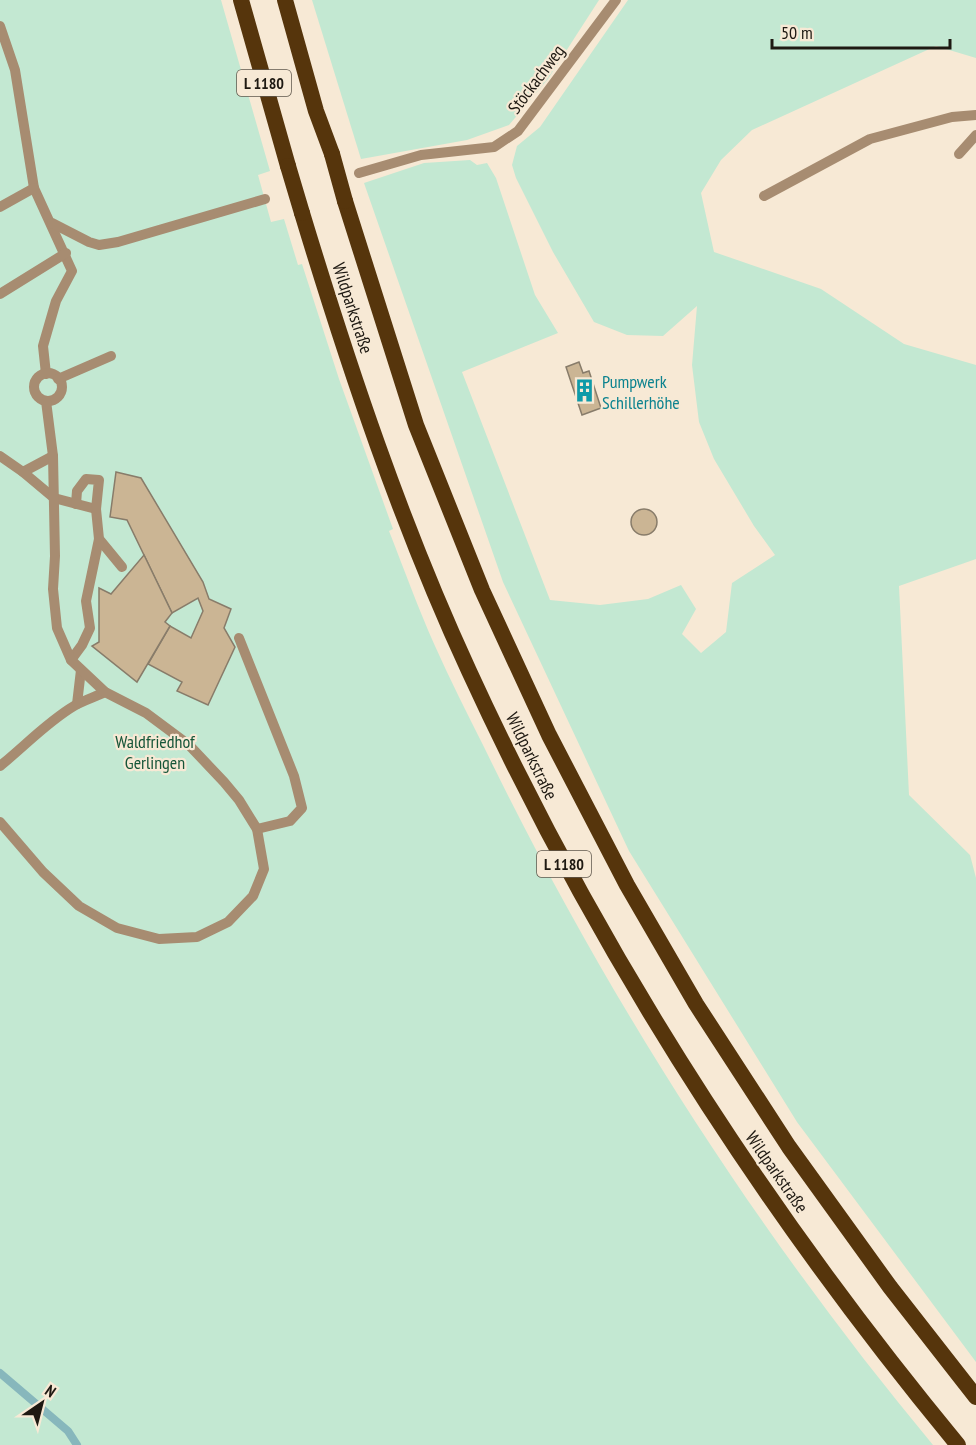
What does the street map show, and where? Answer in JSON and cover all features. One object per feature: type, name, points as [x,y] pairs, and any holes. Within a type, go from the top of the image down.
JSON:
[{"type":"highway","name":"Wildparkstraße","points":[[241,0],[326,292],[376,441],[439,602],[469,670],[563,863],[647,1009],[739,1154],[837,1290],[958,1445]]},
{"type":"highway","name":"Wildparkstraße","points":[[285,0],[316,111],[332,154],[416,425],[482,590],[549,735],[627,885],[696,1004],[789,1148],[890,1287],[976,1397]]},
{"type":"lane","name":"Stöckachweg","points":[[359,173],[421,155],[494,147],[518,131],[616,0]]},
{"type":"lane","points":[[0,26],[15,70],[34,188],[66,253],[72,271],[56,301],[43,346],[46,374]]},
{"type":"lane","points":[[764,196],[870,139],[952,117],[976,115]]},
{"type":"lane","points":[[959,154],[976,135]]},
{"type":"lane","points":[[0,207],[34,188]]},
{"type":"lane","points":[[51,222],[89,242],[109,243],[265,199]]},
{"type":"lane","points":[[0,294],[66,253]]},
{"type":"lane","points":[[58,378],[111,356]]},
{"type":"lane","points":[[46,374],[58,378],[61,392],[55,399],[46,401],[39,398],[34,386],[38,378],[46,374]]},
{"type":"lane","points":[[0,822],[43,872],[79,906],[117,928],[159,939],[197,937],[228,922],[253,896],[264,869],[257,829],[239,800],[189,745],[146,713],[105,692],[71,660],[57,628],[53,589],[55,556],[53,456],[46,401]]},
{"type":"lane","points":[[0,456],[54,498],[96,509]]},
{"type":"lane","points":[[23,472],[53,456]]},
{"type":"lane","points":[[71,660],[82,645],[90,628],[86,601],[99,539],[96,509],[99,480],[86,479],[77,491],[75,504]]},
{"type":"lane","points":[[99,539],[122,567]]},
{"type":"lane","points":[[239,638],[290,765],[302,808],[290,821],[257,829]]},
{"type":"lane","points":[[77,704],[81,670]]},
{"type":"lane","points":[[0,766],[41,730],[77,704],[105,692]]},
{"type":"green space","name":"Waldfriedhof Gerlingen","points":[[0,0],[221,0],[270,171],[258,175],[271,222],[284,219],[298,265],[302,264],[339,379],[393,529],[389,531],[429,632],[459,696],[531,840],[580,931],[688,1110],[805,1281],[933,1445],[0,1445]]},
{"type":"green space","points":[[312,0],[599,0],[548,79],[509,125],[467,140],[361,159]]},
{"type":"green space","points":[[628,0],[976,0],[976,58],[936,46],[752,130],[721,160],[701,193],[714,252],[821,289],[904,344],[976,365],[976,559],[899,586],[909,795],[970,855],[976,878],[976,1362],[797,1122],[629,851],[503,582],[364,183],[424,163],[470,160],[477,165],[487,163],[496,178],[535,295],[558,333],[462,372],[550,600],[600,605],[648,599],[681,585],[696,609],[682,634],[701,653],[726,632],[732,583],[775,555],[754,526],[714,459],[699,422],[692,365],[697,306],[663,336],[627,335],[594,322],[553,252],[516,178],[512,165],[517,146],[540,127]]},
{"type":"building","name":"Pumpwerk Schillerhöhe","points":[[579,362],[583,373],[589,371],[601,408],[582,415],[566,367]]},
{"type":"building","points":[[116,472],[141,478],[203,582],[209,599],[231,609],[224,628],[235,647],[208,705],[177,691],[182,682],[148,664],[170,626],[191,638],[203,611],[198,598],[172,613],[127,520],[110,517]]},
{"type":"building","points":[[644,509],[653,513],[657,522],[653,531],[644,535],[635,531],[631,522],[635,513]]},
{"type":"building","points":[[144,555],[172,613],[165,622],[170,626],[137,682],[92,646],[99,642],[99,588],[111,594]]},
{"type":"waterway","points":[[0,1373],[68,1431],[77,1445]]},
{"type":"place","name":"Pumpwerk Schillerhöhe","points":[[584,391]]}]
